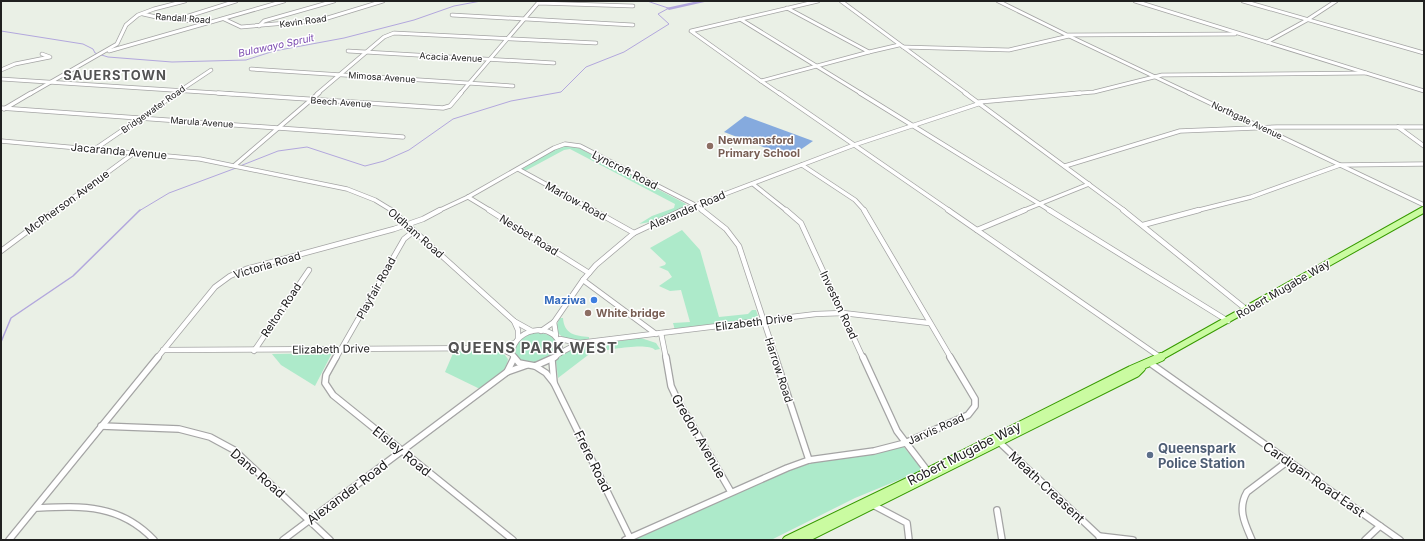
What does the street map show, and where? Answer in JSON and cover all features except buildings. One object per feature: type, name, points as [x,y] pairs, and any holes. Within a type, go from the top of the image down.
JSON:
[{"type":"main road","name":"Robert Mugabe Way","points":[[802,540],[996,440],[1136,373],[1160,357],[1228,321],[1424,210]]},
{"type":"main road","name":"Robert Mugabe Way","points":[[786,540],[930,474]]},
{"type":"street","points":[[2,109],[106,51],[121,40],[126,25],[143,14],[185,1]]},
{"type":"street","points":[[178,20],[191,14],[236,1]]},
{"type":"street","name":"Randall Road","points":[[143,14],[158,18],[211,22],[284,1]]},
{"type":"street","points":[[259,26],[264,21],[334,1]]},
{"type":"street","name":"Kevin Road","points":[[224,18],[241,27],[321,20],[382,1]]},
{"type":"street","points":[[818,1],[691,32],[761,82],[1160,357]]},
{"type":"street","points":[[841,1],[899,45],[980,102],[1143,225],[1247,310]]},
{"type":"street","name":"Northgate Avenue","points":[[998,1],[1068,36],[1424,205]]},
{"type":"street","points":[[1135,1],[1424,91]]},
{"type":"street","points":[[1243,1],[1424,53]]},
{"type":"street","points":[[1267,42],[1307,20],[1336,1]]},
{"type":"street","name":"Beech Avenue","points":[[1,79],[443,108],[450,106],[471,83],[507,38],[538,3],[632,6]]},
{"type":"street","points":[[788,8],[869,52]]},
{"type":"street","points":[[452,15],[633,25]]},
{"type":"street","points":[[740,19],[1228,321]]},
{"type":"street","points":[[106,51],[211,22]]},
{"type":"street","points":[[236,166],[310,99],[366,52],[387,36],[394,33],[596,43]]},
{"type":"street","points":[[903,47],[1009,50],[1068,36],[1239,34]]},
{"type":"street","points":[[761,82],[899,45]]},
{"type":"street","name":"Acacia Avenue","points":[[348,51],[554,63]]},
{"type":"street","points":[[1,70],[15,64],[47,59],[50,57],[42,54]]},
{"type":"street","name":"Mimosa Avenue","points":[[251,69],[513,86]]},
{"type":"street","name":"Bridgewater Road","points":[[95,149],[211,70]]},
{"type":"street","name":"Alexander Road","points":[[541,331],[554,322],[589,273],[613,249],[634,233],[695,205],[854,145],[980,102],[1094,92],[1154,76],[1171,74],[1366,73]]},
{"type":"street","name":"Marula Avenue","points":[[2,109],[403,137]]},
{"type":"street","points":[[1398,127],[1424,146]]},
{"type":"street","points":[[1065,166],[1173,132],[1262,128],[1424,127]]},
{"type":"street","name":"Jacaranda Avenue","points":[[1,141],[200,159],[252,169]]},
{"type":"street","name":"Lyncroft Road","points":[[554,148],[565,144],[576,145],[695,205]]},
{"type":"street","name":"Victoria Road","points":[[9,540],[215,287],[237,272],[407,224],[435,214],[468,198],[554,148]]},
{"type":"street","name":"McPherson Avenue","points":[[1,251],[134,153]]},
{"type":"street","points":[[1143,225],[1251,197],[1340,165],[1424,164]]},
{"type":"street","name":"Jarvis Road","points":[[629,539],[731,492],[809,460],[874,451],[904,443],[968,415],[973,411],[976,404],[975,399],[929,323],[897,262],[862,207],[855,200],[802,165]]},
{"type":"street","name":"Oldham Road","points":[[252,169],[362,194],[384,205],[514,321],[532,332]]},
{"type":"street","name":"Marlow Road","points":[[518,169],[634,233]]},
{"type":"street","name":"Investon Road","points":[[753,184],[801,223],[897,431],[904,443],[930,474]]},
{"type":"street","points":[[976,230],[1089,184]]},
{"type":"street","name":"Nesbet Road","points":[[468,198],[589,273]]},
{"type":"street","name":"Harrow Road","points":[[695,205],[726,229],[735,239],[764,321],[809,460]]},
{"type":"street","name":"Playfair Road","points":[[341,349],[404,238],[414,231]]},
{"type":"street","name":"Relton Road","points":[[254,351],[309,270]]},
{"type":"street","points":[[583,280],[658,333]]},
{"type":"street","name":"Elizabeth Drive","points":[[560,352],[579,343],[816,314],[843,313],[929,323]]},
{"type":"street","points":[[514,321],[518,338]]},
{"type":"street","points":[[554,322],[556,335]]},
{"type":"street","points":[[541,331],[556,335],[560,339],[562,346],[560,352],[552,360],[535,366],[519,363],[513,356],[514,343],[518,338],[532,332],[541,331]]},
{"type":"street","name":"Gredon Avenue","points":[[658,333],[671,386],[731,492]]},
{"type":"street","name":"Elizabeth Drive","points":[[560,339],[579,343]]},
{"type":"street","name":"Elizabeth Drive","points":[[163,350],[254,351],[499,348],[514,343]]},
{"type":"street","name":"Elizabeth Drive","points":[[499,348],[513,356]]},
{"type":"street","name":"Elsley Road","points":[[341,349],[326,375],[326,387],[333,395],[513,540]]},
{"type":"street","name":"Alexander Road","points":[[506,372],[513,356]]},
{"type":"street","name":"Frere Road","points":[[552,360],[554,383]]},
{"type":"street","name":"Alexander Road","points":[[283,540],[506,372],[527,365]]},
{"type":"street","name":"Cardigan Road East","points":[[1146,365],[1288,461],[1400,540]]},
{"type":"street","name":"Frere Road","points":[[535,366],[546,373],[554,383],[629,539]]},
{"type":"street","name":"Dane Road","points":[[101,426],[179,428],[210,437],[234,450],[330,540]]},
{"type":"street","name":"Meath Creasent","points":[[996,440],[1099,538]]},
{"type":"street","points":[[1252,540],[1241,514],[1243,498],[1247,492],[1288,461]]},
{"type":"street","points":[[872,505],[907,523],[909,540]]},
{"type":"street","points":[[36,508],[68,507],[110,512],[127,518],[140,525],[154,540]]},
{"type":"street","points":[[997,510],[1002,540]]},
{"type":"street","points":[[1365,540],[1380,526]]},
{"type":"street","points":[[1099,538],[1119,537],[1133,540]]},
{"type":"green space","points":[[566,145],[577,147],[686,204],[685,207],[650,222],[639,224],[652,216],[674,208],[675,204],[570,149],[564,150],[525,171],[521,169],[554,149]]},
{"type":"green space","points":[[682,230],[700,250],[719,317],[748,314],[752,310],[756,310],[758,316],[757,319],[675,330],[673,323],[690,322],[681,290],[670,291],[659,286],[672,277],[668,271],[659,267],[665,265],[666,263],[650,248]]},
{"type":"green space","points":[[560,318],[563,318],[568,331],[575,335],[589,337],[589,340],[564,338],[560,335],[557,331],[557,325]]},
{"type":"green space","points":[[534,333],[553,336],[558,345],[551,356],[545,360],[532,363],[519,358],[515,353],[515,349],[518,342]]},
{"type":"green space","points":[[641,338],[656,343],[660,349],[655,350],[651,348],[636,347],[618,348],[596,352],[595,344]]},
{"type":"green space","points":[[589,345],[592,352],[558,378],[556,361],[559,357],[571,349]]},
{"type":"green space","points":[[494,350],[504,354],[508,359],[507,364],[497,377],[480,389],[445,372],[454,351]]},
{"type":"green space","points":[[332,353],[315,386],[281,365],[272,354]]},
{"type":"green space","points":[[903,446],[923,470],[855,498],[771,540],[635,540],[639,536],[802,465]]},
{"type":"shaded area","points":[[745,116],[813,141],[790,157],[724,132]]},
{"type":"waterway","name":"Bulawayo Spruit","points":[[1,31],[83,44],[93,49],[95,53],[108,57],[172,62],[246,60],[274,51],[344,38],[414,20],[454,6],[481,1]]},
{"type":"waterway","name":"Bulawayo Spruit","points":[[647,1],[668,8]]},
{"type":"waterway","points":[[669,8],[706,1]]},
{"type":"waterway","points":[[240,166],[278,151],[307,147],[365,166],[384,161],[409,150],[453,119],[511,101],[561,92],[586,67],[624,52],[669,24],[658,14],[669,8]]},
{"type":"waterway","points":[[139,211],[169,193],[236,168]]},
{"type":"waterway","points":[[1,342],[11,318],[73,276],[140,210]]},
{"type":"place","name":"Newmansford Primary School","points":[[710,146]]},
{"type":"place","name":"Maziwa","points":[[594,300]]},
{"type":"place","name":"White bridge","points":[[588,313]]},
{"type":"place","name":"Queenspark Police Station","points":[[1150,455]]},
{"type":"district","name":"SAUERSTOWN","points":[[115,75]]},
{"type":"district","name":"QUEENS PARK WEST","points":[[533,347]]}]
